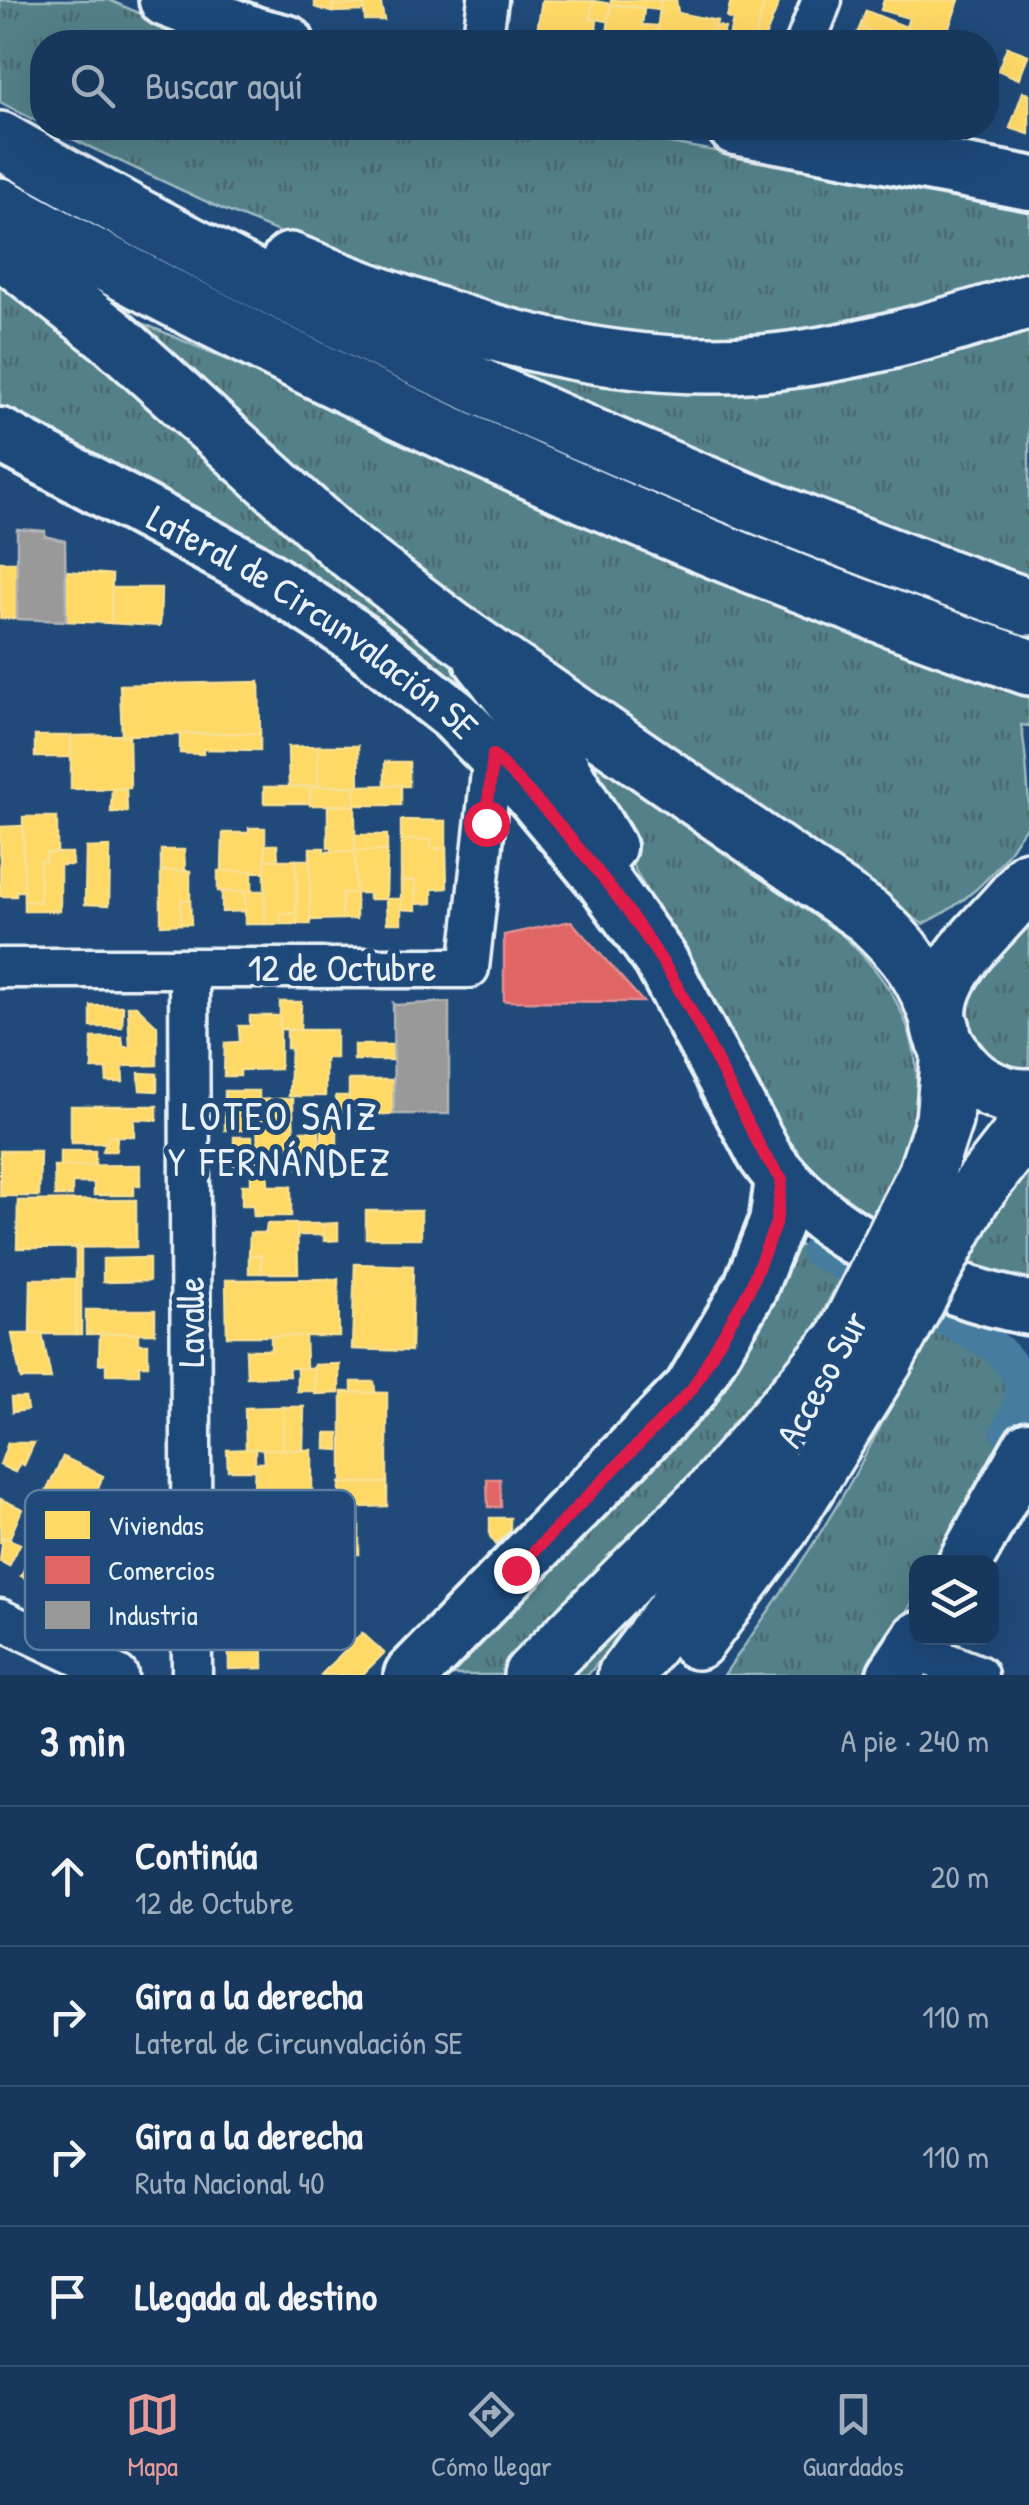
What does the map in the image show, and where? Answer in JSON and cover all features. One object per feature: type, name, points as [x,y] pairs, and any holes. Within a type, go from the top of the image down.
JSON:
[{"type":"highway","points":[[0,131],[223,235],[316,272],[480,330],[580,354],[649,362],[761,363],[858,348],[1029,301]]},
{"type":"highway","points":[[0,140],[278,290],[524,406],[779,514],[1029,606]]},
{"type":"highway","points":[[0,206],[296,362],[457,440],[757,565],[1029,667]]},
{"type":"highway","points":[[0,249],[114,338],[342,544],[453,630],[868,916],[903,949],[926,985],[946,1040],[962,1069],[1003,1094],[1029,1097]]},
{"type":"highway","name":"Acceso Sur","points":[[949,1185],[944,1120],[946,1040],[941,998],[960,955],[1029,879]]},
{"type":"highway","name":"Acceso Sur","points":[[670,1675],[781,1528],[864,1350],[949,1185],[1029,1124]]},
{"type":"highway","points":[[532,1675],[679,1530],[758,1444],[864,1350]]},
{"type":"highway","name":"Acceso Sur","points":[[626,1675],[738,1520],[788,1442],[864,1350]]},
{"type":"highway","points":[[691,1675],[781,1528]]},
{"type":"street","points":[[166,0],[245,30]]},
{"type":"street","points":[[484,30],[488,0]]},
{"type":"street","points":[[811,30],[822,0]]},
{"type":"street","points":[[811,140],[1029,183]]},
{"type":"street","name":"Lateral de Circunvalación SE","points":[[0,436],[252,569],[407,675],[454,715],[529,791],[604,880],[660,958],[765,1156],[782,1180],[872,1248],[913,1270],[956,1289],[1029,1308]]},
{"type":"street","points":[[453,630],[493,673],[552,752],[617,861],[660,958]]},
{"type":"street","name":"12 de Octubre","points":[[0,968],[469,968],[493,755]]},
{"type":"street","name":"Lavalle","points":[[190,968],[191,1490]]},
{"type":"street","points":[[412,1675],[692,1389],[750,1288],[776,1223],[782,1180]]},
{"type":"street","points":[[969,1555],[1029,1448]]},
{"type":"street","points":[[0,1620],[25,1632]]},
{"type":"street","points":[[64,1650],[118,1675]]},
{"type":"street","name":"Lavalle","points":[[192,1650],[192,1675]]},
{"type":"street","points":[[909,1654],[978,1675]]},
{"type":"green space","points":[[0,0],[109,0],[178,30],[30,30],[30,118],[0,102]]},
{"type":"green space","points":[[75,140],[654,140],[1029,208],[1029,272],[976,289],[769,339],[647,343],[410,286],[220,208]]},
{"type":"green space","points":[[0,270],[452,651],[531,747],[253,541],[0,408]]},
{"type":"green space","points":[[127,317],[604,532],[1029,697],[1029,726],[1021,725],[1028,786],[1027,825],[976,890],[923,924],[399,568]]},
{"type":"green space","points":[[1029,324],[1029,578],[706,455],[441,339],[502,353]]},
{"type":"green space","points":[[563,742],[842,935],[885,983],[910,1035],[917,1093],[903,1156],[866,1224],[803,1173],[735,1060],[659,912]]},
{"type":"green space","points":[[1029,914],[1029,1071],[997,1064],[985,1055],[964,1024],[968,992]]},
{"type":"green space","points":[[1029,1156],[1029,1292],[961,1272],[991,1206]]},
{"type":"green space","points":[[792,1244],[806,1247],[844,1271],[794,1368],[508,1675],[445,1675],[646,1476],[695,1422],[734,1369],[748,1343],[753,1319]]},
{"type":"green space","points":[[940,1320],[989,1350],[1008,1375],[1011,1391],[1002,1433],[1010,1439],[941,1555],[909,1555],[909,1608],[867,1675],[724,1675],[826,1524]]},
{"type":"green space","points":[[667,1574],[588,1675],[552,1675]]},
{"type":"building: Viviendas","points":[[315,0],[332,0],[332,12],[315,7]]},
{"type":"building: Viviendas","points":[[332,0],[380,0],[384,20],[365,20],[364,5],[333,6]]},
{"type":"building: Viviendas","points":[[542,0],[593,1],[590,18],[597,20],[596,30],[537,30]]},
{"type":"building: Viviendas","points":[[611,0],[661,0],[660,10],[611,4]]},
{"type":"building: Viviendas","points":[[661,0],[676,0],[678,13],[717,21],[714,30],[657,30]]},
{"type":"building: Viviendas","points":[[731,0],[765,0],[757,30],[731,30],[733,20],[727,18]]},
{"type":"building: Viviendas","points":[[765,0],[780,0],[768,30],[757,30]]},
{"type":"building: Viviendas","points":[[884,0],[959,0],[948,30],[914,30],[906,27],[909,18],[881,10]]},
{"type":"building: Viviendas","points":[[593,1],[611,4],[608,21],[590,18]]},
{"type":"building: Viviendas","points":[[611,4],[644,9],[642,25],[657,26],[656,30],[608,30]]},
{"type":"building: Viviendas","points":[[364,5],[364,11],[332,12],[333,6]]},
{"type":"building: Viviendas","points":[[866,11],[914,30],[868,30],[860,27]]},
{"type":"building: Viviendas","points":[[1007,47],[1028,55],[1019,79],[999,67]]},
{"type":"building: Viviendas","points":[[1023,92],[1029,94],[1029,134],[1010,128]]},
{"type":"building: Viviendas","points":[[0,562],[17,562],[17,619],[0,618]]},
{"type":"building: Viviendas","points":[[66,571],[112,575],[111,623],[66,621]]},
{"type":"building: Viviendas","points":[[112,588],[161,588],[160,626],[111,623]]},
{"type":"building: Viviendas","points":[[259,682],[260,733],[122,735],[120,685]]},
{"type":"building: Viviendas","points":[[260,733],[260,750],[203,749],[203,754],[180,753],[180,734]]},
{"type":"building: Viviendas","points":[[129,735],[130,788],[71,789],[71,736]]},
{"type":"building: Viviendas","points":[[35,736],[71,736],[71,757],[35,757]]},
{"type":"building: Viviendas","points":[[318,746],[358,746],[359,786],[318,786]]},
{"type":"building: Viviendas","points":[[318,746],[318,786],[289,787],[288,747]]},
{"type":"building: Viviendas","points":[[385,762],[409,762],[409,786],[385,786]]},
{"type":"building: Viviendas","points":[[401,785],[401,805],[355,805],[355,786]]},
{"type":"building: Viviendas","points":[[355,786],[355,805],[310,805],[310,787]]},
{"type":"building: Viviendas","points":[[264,787],[310,787],[310,803],[264,803]]},
{"type":"building: Viviendas","points":[[112,788],[126,789],[127,812],[111,812]]},
{"type":"building: Viviendas","points":[[355,805],[355,851],[332,852],[328,847],[328,806]]},
{"type":"building: Viviendas","points":[[23,817],[57,817],[57,853],[46,853],[46,861],[40,861],[40,902],[24,901]]},
{"type":"building: Viviendas","points":[[401,820],[446,821],[446,849],[431,848],[431,840],[401,840]]},
{"type":"building: Viviendas","points":[[23,826],[24,891],[16,891],[16,896],[0,896],[0,827]]},
{"type":"building: Viviendas","points":[[249,828],[265,828],[265,872],[222,871],[223,833],[249,833]]},
{"type":"building: Viviendas","points":[[355,835],[387,835],[387,851],[355,851]]},
{"type":"building: Viviendas","points":[[401,840],[431,840],[431,848],[446,849],[447,888],[432,889],[432,903],[416,904],[415,881],[401,881]]},
{"type":"building: Viviendas","points":[[265,845],[277,845],[278,860],[265,860]]},
{"type":"building: Viviendas","points":[[110,847],[109,905],[85,904],[86,848]]},
{"type":"building: Viviendas","points":[[310,848],[324,848],[324,852],[355,851],[356,893],[342,893],[342,919],[310,920]]},
{"type":"building: Viviendas","points":[[161,850],[184,850],[185,871],[161,871]]},
{"type":"building: Viviendas","points":[[355,851],[387,851],[386,899],[369,899],[369,893],[356,893]]},
{"type":"building: Viviendas","points":[[46,853],[72,853],[72,865],[60,865],[60,911],[24,911],[24,901],[40,902],[40,861],[46,861]]},
{"type":"building: Viviendas","points":[[265,860],[296,860],[297,913],[281,914],[281,924],[265,924]]},
{"type":"building: Viviendas","points":[[296,860],[310,860],[310,924],[297,924]]},
{"type":"building: Viviendas","points":[[161,871],[190,871],[190,900],[181,900],[181,924],[161,925]]},
{"type":"building: Viviendas","points":[[218,871],[252,871],[252,891],[218,891]]},
{"type":"building: Viviendas","points":[[401,881],[415,881],[416,910],[401,909]]},
{"type":"building: Viviendas","points":[[245,891],[265,891],[265,924],[245,924]]},
{"type":"building: Viviendas","points":[[245,891],[245,911],[222,912],[222,892]]},
{"type":"building: Viviendas","points":[[342,893],[356,893],[356,919],[342,919]]},
{"type":"building: Viviendas","points":[[386,899],[401,899],[401,923],[387,923]]},
{"type":"building: Viviendas","points":[[181,900],[190,900],[191,924],[181,924]]},
{"type":"building: Viviendas","points":[[297,913],[297,924],[281,924],[281,914]]},
{"type":"building: Viviendas","points":[[280,1002],[301,1002],[300,1030],[280,1029]]},
{"type":"building: Viviendas","points":[[91,1006],[123,1006],[122,1027],[91,1027]]},
{"type":"building: Viviendas","points":[[128,1006],[136,1006],[157,1026],[157,1065],[122,1066],[123,1082],[107,1082],[106,1069],[92,1069],[92,1038],[122,1037],[123,1047],[130,1047]]},
{"type":"building: Viviendas","points":[[250,1016],[280,1016],[280,1069],[240,1070],[240,1076],[224,1076],[225,1043],[240,1042],[239,1026],[250,1026]]},
{"type":"building: Viviendas","points":[[287,1030],[336,1030],[336,1058],[325,1058],[325,1096],[289,1096],[291,1048],[287,1048]]},
{"type":"building: Viviendas","points":[[354,1045],[393,1045],[393,1060],[354,1060]]},
{"type":"building: Viviendas","points":[[139,1073],[157,1074],[157,1091],[140,1090]]},
{"type":"building: Viviendas","points":[[349,1080],[394,1080],[394,1114],[349,1114]]},
{"type":"building: Viviendas","points":[[225,1091],[259,1091],[259,1114],[225,1114]]},
{"type":"building: Viviendas","points":[[336,1096],[349,1096],[349,1114],[337,1114]]},
{"type":"building: Viviendas","points":[[280,1099],[293,1099],[293,1114],[281,1114]]},
{"type":"building: Viviendas","points":[[280,1099],[281,1114],[259,1114],[259,1100]]},
{"type":"building: Viviendas","points":[[71,1106],[157,1106],[157,1120],[134,1119],[134,1136],[109,1136],[108,1143],[71,1143]]},
{"type":"building: Viviendas","points":[[225,1114],[257,1114],[258,1130],[225,1130]]},
{"type":"building: Viviendas","points":[[257,1114],[293,1114],[294,1141],[301,1141],[302,1168],[266,1168],[267,1153],[258,1153]]},
{"type":"building: Viviendas","points":[[324,1114],[337,1114],[337,1167],[319,1168]]},
{"type":"building: Viviendas","points":[[301,1131],[319,1131],[319,1168],[302,1168]]},
{"type":"building: Viviendas","points":[[109,1136],[117,1136],[116,1151],[103,1151]]},
{"type":"building: Viviendas","points":[[234,1137],[252,1137],[252,1153],[234,1154]]},
{"type":"building: Viviendas","points":[[0,1151],[40,1151],[39,1196],[0,1196]]},
{"type":"building: Viviendas","points":[[60,1151],[95,1151],[95,1165],[60,1166]]},
{"type":"building: Viviendas","points":[[267,1153],[266,1168],[225,1168],[225,1154]]},
{"type":"building: Viviendas","points":[[140,1165],[140,1185],[134,1185],[134,1195],[94,1195],[94,1183],[72,1183],[72,1196],[55,1196],[54,1166]]},
{"type":"building: Viviendas","points":[[251,1168],[267,1168],[268,1186],[291,1186],[291,1216],[254,1216],[253,1205],[242,1205],[242,1185],[251,1185]]},
{"type":"building: Viviendas","points":[[136,1200],[136,1247],[17,1248],[18,1201]]},
{"type":"building: Viviendas","points":[[366,1211],[421,1211],[421,1238],[366,1238]]},
{"type":"building: Viviendas","points":[[338,1223],[338,1240],[324,1241],[324,1224]]},
{"type":"building: Viviendas","points":[[267,1224],[297,1224],[298,1273],[261,1273],[261,1255],[249,1256],[250,1233],[266,1233]]},
{"type":"building: Viviendas","points":[[297,1224],[324,1224],[324,1235],[297,1235]]},
{"type":"building: Viviendas","points":[[76,1247],[81,1247],[81,1334],[76,1334]]},
{"type":"building: Viviendas","points":[[261,1255],[261,1273],[249,1273],[249,1256]]},
{"type":"building: Viviendas","points":[[149,1258],[149,1281],[103,1282],[103,1259]]},
{"type":"building: Viviendas","points":[[355,1264],[413,1266],[411,1351],[352,1349]]},
{"type":"building: Viviendas","points":[[31,1279],[76,1279],[76,1334],[30,1334]]},
{"type":"building: Viviendas","points":[[338,1279],[339,1336],[227,1336],[226,1280]]},
{"type":"building: Viviendas","points":[[86,1310],[155,1310],[155,1333],[86,1334]]},
{"type":"building: Viviendas","points":[[138,1333],[138,1344],[148,1344],[148,1365],[139,1365],[139,1374],[106,1374],[106,1363],[99,1364],[100,1334]]},
{"type":"building: Viviendas","points":[[12,1334],[42,1334],[51,1379],[21,1379]]},
{"type":"building: Viviendas","points":[[271,1336],[305,1336],[306,1368],[288,1368],[289,1376],[247,1377],[246,1350],[271,1350]]},
{"type":"building: Viviendas","points":[[339,1364],[339,1393],[315,1394],[314,1365]]},
{"type":"building: Viviendas","points":[[297,1368],[314,1368],[314,1391],[297,1391]]},
{"type":"building: Viviendas","points":[[352,1382],[374,1382],[375,1392],[352,1392]]},
{"type":"building: Viviendas","points":[[342,1392],[387,1393],[387,1483],[342,1483]]},
{"type":"building: Viviendas","points":[[11,1398],[25,1398],[27,1410],[12,1412]]},
{"type":"building: Viviendas","points":[[283,1407],[304,1407],[303,1450],[283,1449]]},
{"type":"building: Viviendas","points":[[283,1407],[283,1449],[246,1449],[245,1408]]},
{"type":"building: Viviendas","points":[[326,1433],[339,1433],[339,1450],[326,1449]]},
{"type":"building: Viviendas","points":[[8,1443],[34,1443],[24,1465],[20,1463],[15,1472],[0,1465]]},
{"type":"building: Viviendas","points":[[255,1449],[255,1470],[228,1470],[227,1450]]},
{"type":"building: Viviendas","points":[[263,1449],[312,1450],[312,1490],[254,1490],[255,1463],[264,1463]]},
{"type":"building: Viviendas","points":[[63,1457],[103,1476],[97,1490],[47,1490]]},
{"type":"building: Viviendas","points":[[340,1483],[387,1483],[387,1506],[359,1507],[359,1554],[355,1554],[355,1490],[340,1490]]},
{"type":"building: Viviendas","points":[[0,1499],[22,1509],[9,1539],[3,1537],[0,1543]]},
{"type":"building: Viviendas","points":[[490,1518],[510,1518],[510,1530],[496,1544],[490,1536]]},
{"type":"building: Viviendas","points":[[3,1537],[20,1544],[9,1566],[0,1561]]},
{"type":"building: Viviendas","points":[[362,1633],[384,1653],[362,1675],[321,1675],[345,1650],[355,1650],[355,1640]]},
{"type":"building: Viviendas","points":[[229,1650],[263,1650],[263,1668],[229,1669]]},
{"type":"building: Comercios","points":[[571,921],[643,1002],[504,1001],[504,935]]},
{"type":"building: Comercios","points":[[487,1479],[500,1479],[501,1507],[488,1507]]},
{"type":"building: Industria","points":[[17,529],[45,531],[45,536],[65,541],[66,621],[17,619]]},
{"type":"building: Industria","points":[[449,1002],[449,1114],[394,1114],[393,1003]]},
{"type":"waterway","points":[[817,1251],[991,1344],[1002,1354],[1017,1374],[1021,1395],[1007,1432]]},
{"type":"district","name":"LOTEO SAIZ Y FERNÁNDEZ","points":[[280,1139]]},
{"type":"route","points":[[486,823],[493,755],[529,791],[604,880],[660,958],[765,1156],[782,1180],[776,1223],[750,1288],[692,1389],[516,1570]]}]
